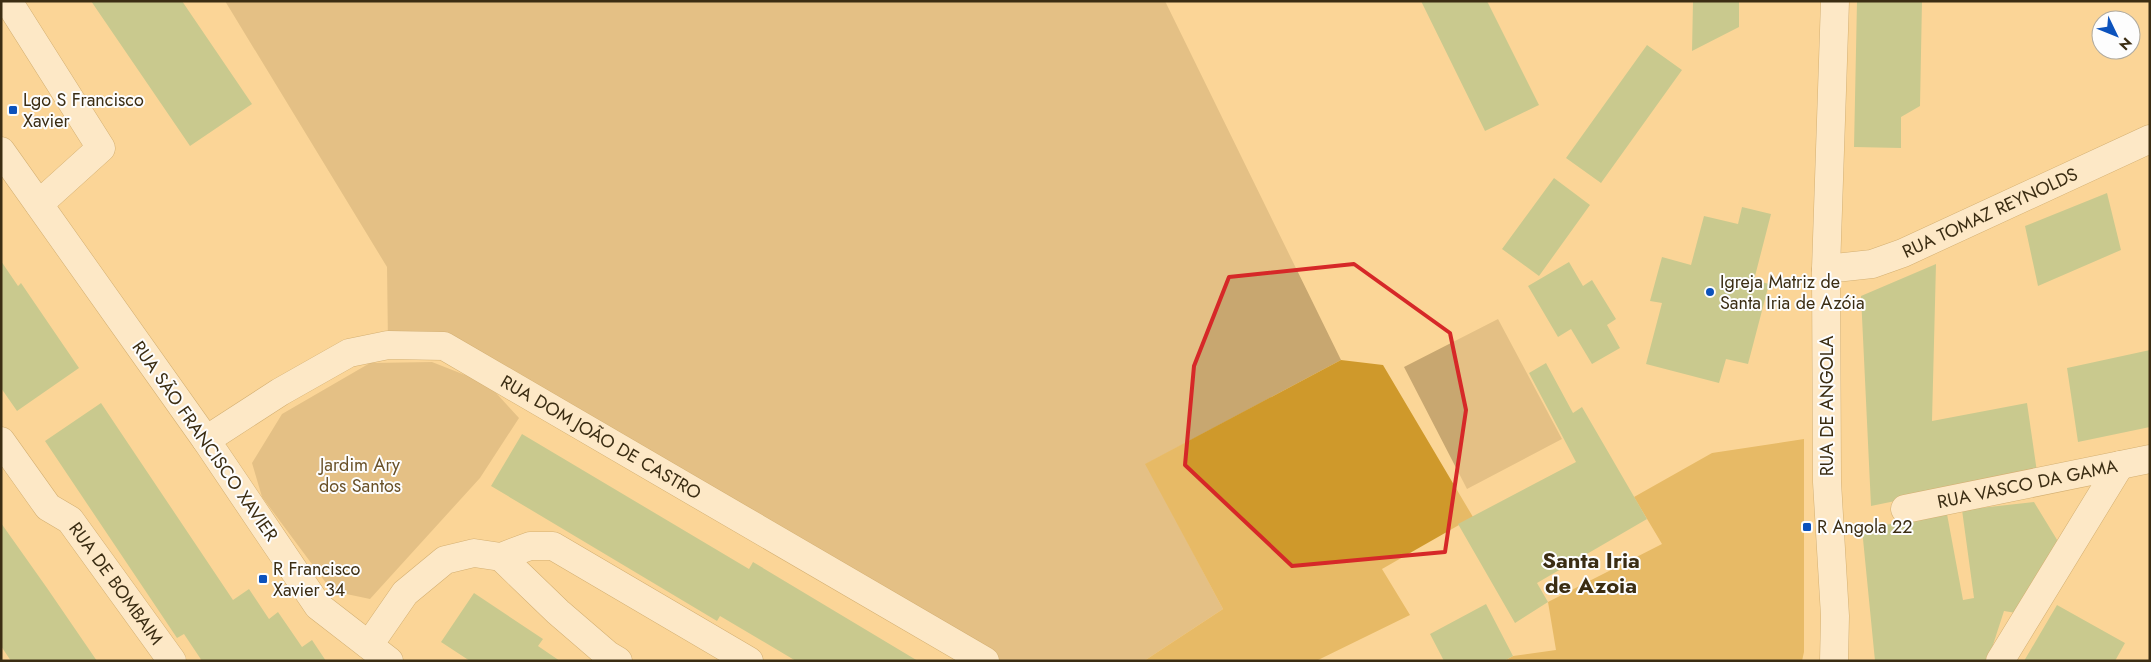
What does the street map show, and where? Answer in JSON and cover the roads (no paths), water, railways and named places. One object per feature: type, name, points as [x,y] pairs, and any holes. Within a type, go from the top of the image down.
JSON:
[{"type":"street","points":[[8,1],[101,148],[39,204]]},
{"type":"street","name":"RUA DE ANGOLA","points":[[1834,661],[1835,616],[1827,482],[1826,269],[1835,1]]},
{"type":"street","name":"RUA TOMAZ REYNOLDS","points":[[1826,269],[1872,264],[1903,253],[2150,138]]},
{"type":"street","name":"RUA SÃO FRANCISCO XAVIER","points":[[1,151],[206,440],[318,606],[379,653]]},
{"type":"street","name":"RUA DOM JOÃO DE CASTRO","points":[[206,440],[280,392],[349,353],[388,345],[444,346],[985,661]]},
{"type":"street","name":"RUA DE BOMBAIM","points":[[1,441],[48,507],[70,520],[172,661]]},
{"type":"street","name":"RUA VASCO DA GAMA","points":[[1905,509],[2120,464],[2150,460]]},
{"type":"street","points":[[2000,661],[2120,464]]},
{"type":"street","points":[[379,653],[405,593],[445,560],[474,553],[501,557],[530,546],[552,546],[749,661]]},
{"type":"street","points":[[501,557],[558,612],[608,655],[618,661]]},
{"type":"place","name":"Lgo S Francisco Xavier","points":[[13,110]]},
{"type":"place","name":"Igreja Matriz de Santa Iria de Azóia","points":[[1710,292]]},
{"type":"place","name":"R Angola 22","points":[[1807,527]]},
{"type":"place","name":"R Francisco Xavier 34","points":[[263,579]]},
{"type":"district","name":"Santa Iria de Azoia","points":[[1591,572]]},
{"type":"park label","name":"Jardim Ary dos Santos","points":[[360,475]]}]
